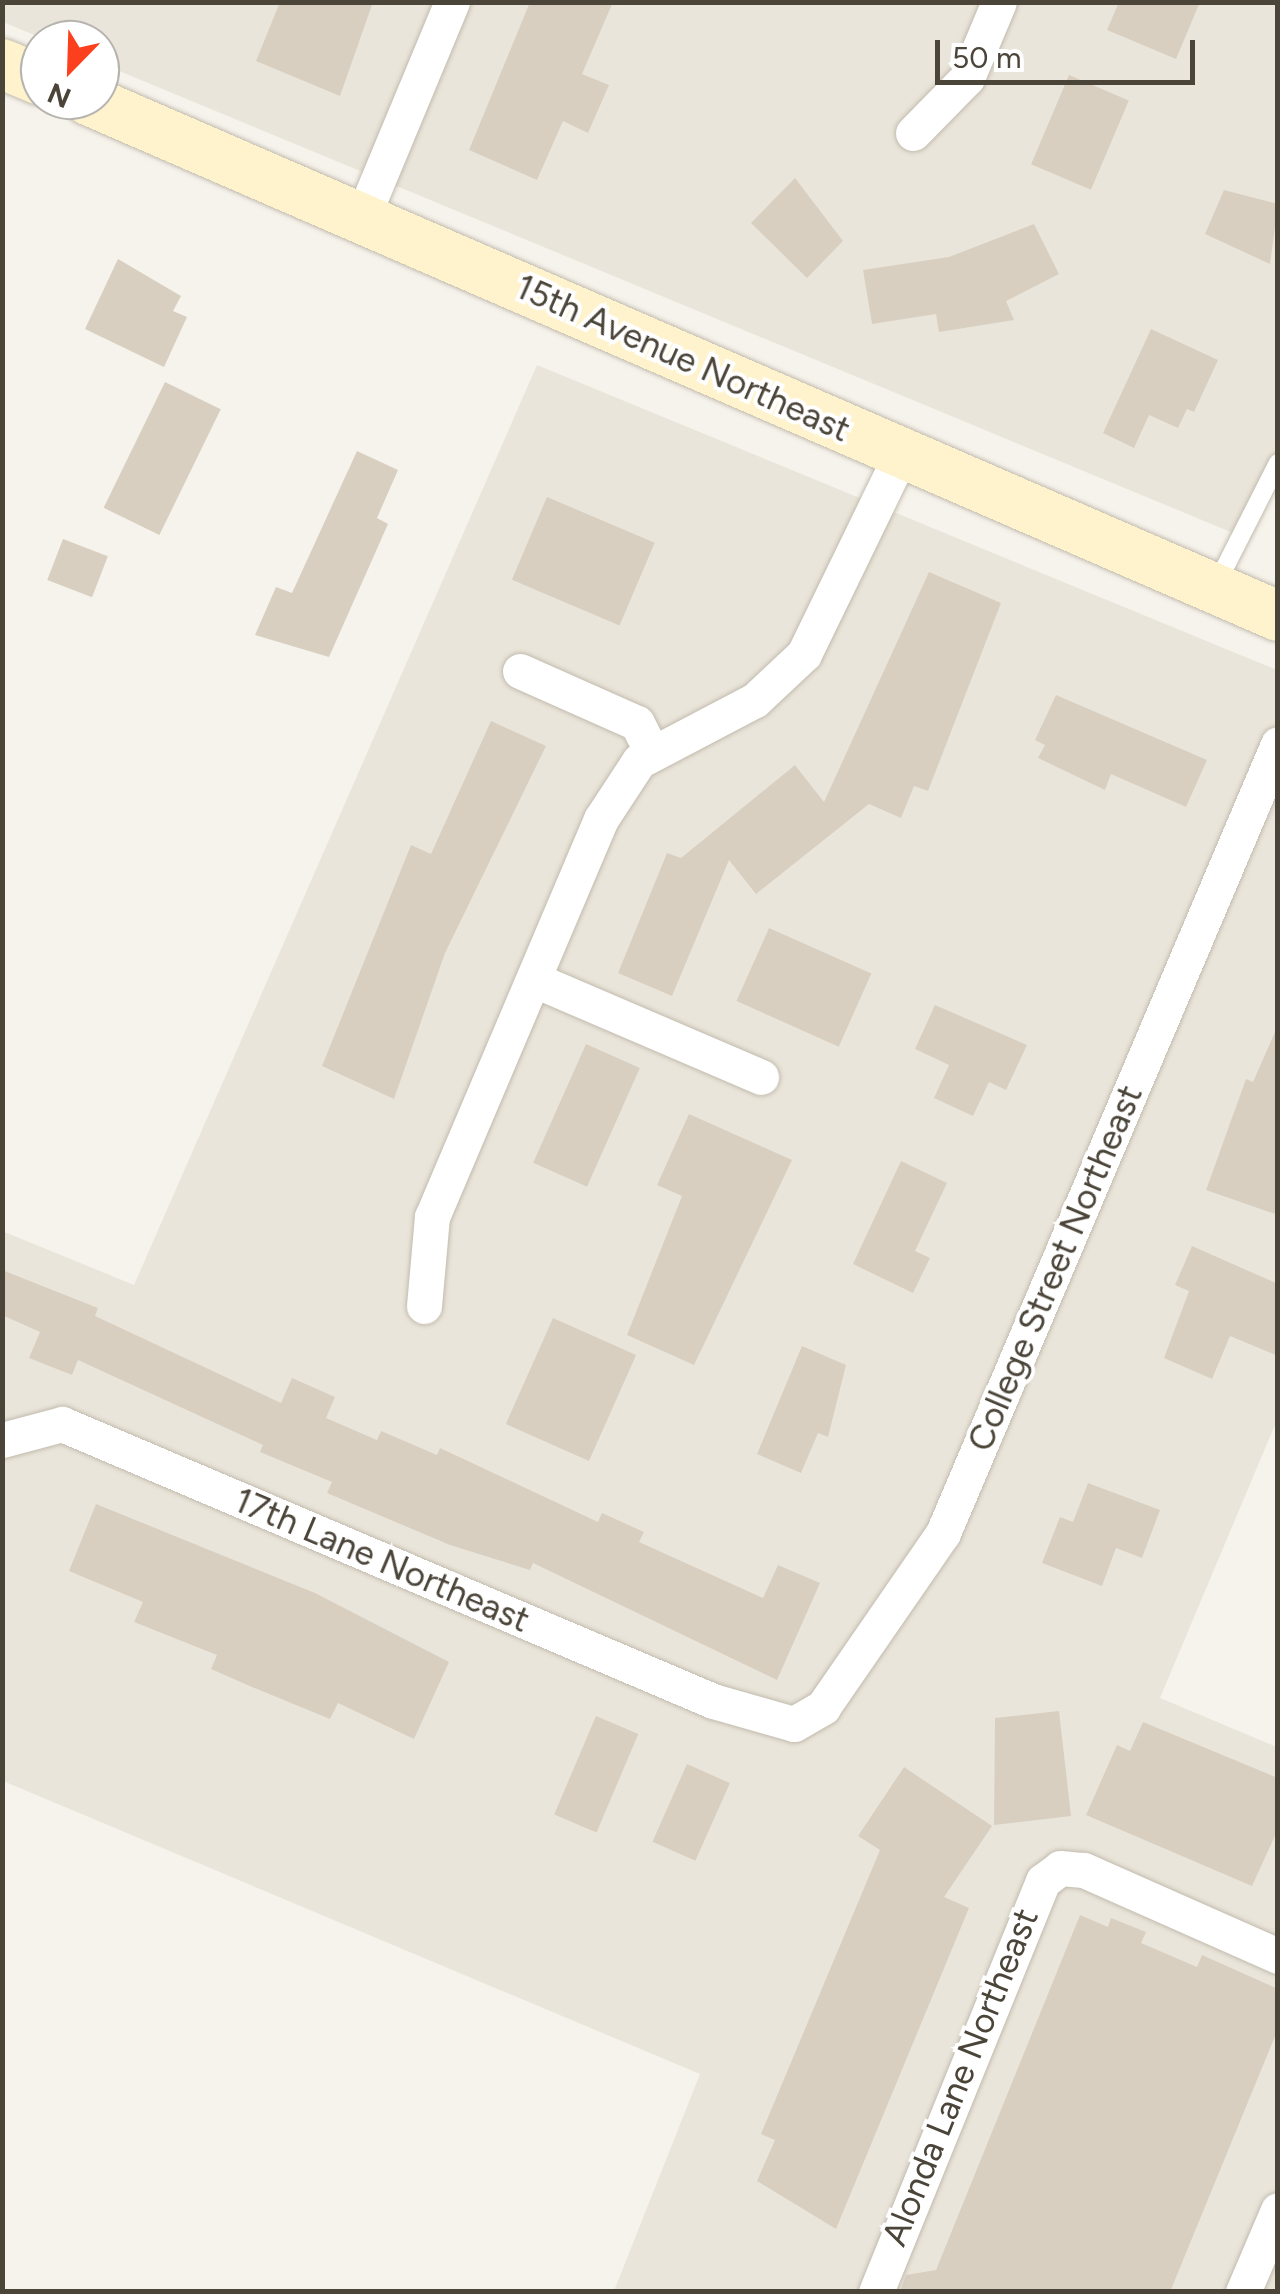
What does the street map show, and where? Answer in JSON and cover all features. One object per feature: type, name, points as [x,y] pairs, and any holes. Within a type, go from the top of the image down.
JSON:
[{"type":"street","points":[[362,218],[452,2]]},
{"type":"street","points":[[913,134],[967,78],[999,2]]},
{"type":"street","name":"15th Avenue Northeast","points":[[120,114],[1278,616]]},
{"type":"street","points":[[424,1306],[432,1217],[601,819],[652,752],[755,700],[804,654],[901,454]]},
{"type":"street","points":[[520,671],[637,723],[652,752]]},
{"type":"street","name":"College Street Northeast","points":[[758,1718],[794,1724],[824,1707],[943,1533],[1278,744]]},
{"type":"street","points":[[535,980],[761,1077]]},
{"type":"street","name":"17th Lane Northeast","points":[[2,1440],[62,1424],[758,1718]]},
{"type":"street","name":"Alonda Lane Northeast","points":[[876,2292],[1043,1881],[1060,1868],[1084,1870],[1278,1956]]},
{"type":"street","points":[[1243,2292],[1278,2210]]},
{"type":"lane","points":[[1213,589],[1278,462]]},
{"type":"shaded area","points":[[2,3],[1277,3],[1277,476],[1250,540],[120,71],[120,20],[20,20],[20,29],[3,22]]},
{"type":"shaded area","points":[[537,365],[1277,670],[1277,1420],[1160,1698],[1277,1747],[1277,2291],[614,2291],[700,2074],[3,1781],[2,1231],[134,1285]]},
{"type":"building","points":[[280,2],[373,2],[340,96],[256,61]]},
{"type":"building","points":[[530,2],[613,2],[582,74],[609,85],[588,133],[563,121],[537,180],[469,150]]},
{"type":"building","points":[[1119,2],[1200,2],[1176,59],[1107,30]]},
{"type":"building","points":[[1069,75],[1129,100],[1091,190],[1031,164]]},
{"type":"building","points":[[795,178],[843,241],[807,278],[751,223]]},
{"type":"building","points":[[1224,190],[1278,204],[1270,264],[1205,234]]},
{"type":"building","points":[[1034,224],[1059,274],[1006,301],[1014,320],[939,332],[936,314],[872,324],[863,270],[949,257]]},
{"type":"building","points":[[118,259],[181,296],[173,311],[187,317],[164,367],[85,329]]},
{"type":"building","points":[[1151,329],[1218,360],[1194,412],[1187,409],[1178,428],[1149,415],[1134,448],[1103,433]]},
{"type":"building","points":[[165,382],[221,409],[159,535],[104,508]]},
{"type":"building","points":[[357,451],[398,470],[377,518],[388,524],[329,657],[255,635],[276,587],[292,593]]},
{"type":"building","points":[[547,497],[655,543],[620,626],[512,580]]},
{"type":"building","points":[[63,539],[108,556],[92,597],[47,580]]},
{"type":"building","points":[[929,572],[1001,603],[928,791],[914,786],[901,818],[869,804],[756,894],[729,860],[672,996],[618,973],[667,853],[681,858],[795,765],[824,802]]},
{"type":"building","points":[[1056,695],[1207,760],[1186,807],[1111,774],[1105,790],[1038,758],[1045,745],[1035,740]]},
{"type":"building","points":[[491,721],[546,746],[445,953],[394,1099],[322,1066],[411,845],[431,854]]},
{"type":"building","points":[[769,928],[871,974],[839,1047],[736,1001]]},
{"type":"building","points":[[935,1005],[1027,1045],[1006,1090],[989,1082],[973,1116],[934,1098],[949,1065],[915,1049]]},
{"type":"building","points":[[1278,1025],[1278,1215],[1206,1190],[1246,1079],[1253,1082]]},
{"type":"building","points":[[586,1044],[640,1068],[587,1187],[533,1163]]},
{"type":"building","points":[[689,1114],[792,1160],[694,1365],[627,1335],[682,1196],[657,1185]]},
{"type":"building","points":[[901,1161],[947,1183],[915,1251],[930,1258],[913,1293],[853,1264]]},
{"type":"building","points":[[1192,1246],[1278,1284],[1278,1356],[1230,1336],[1212,1379],[1164,1358],[1189,1291],[1175,1285]]},
{"type":"building","points":[[2,1270],[98,1308],[95,1316],[281,1403],[292,1378],[335,1397],[326,1418],[377,1440],[381,1431],[437,1455],[440,1448],[598,1522],[602,1513],[644,1532],[639,1542],[763,1598],[778,1565],[820,1583],[777,1680],[533,1563],[530,1570],[450,1545],[327,1493],[332,1482],[260,1452],[263,1445],[78,1360],[72,1375],[29,1358],[40,1332],[2,1315]]},
{"type":"building","points":[[553,1318],[636,1355],[589,1461],[506,1424]]},
{"type":"building","points":[[802,1346],[846,1365],[828,1437],[818,1433],[801,1473],[757,1454]]},
{"type":"building","points":[[1088,1483],[1160,1510],[1142,1558],[1116,1548],[1102,1586],[1042,1563],[1060,1517],[1073,1522]]},
{"type":"building","points":[[96,1504],[315,1593],[449,1662],[414,1739],[338,1703],[330,1719],[252,1687],[211,1669],[217,1655],[134,1622],[143,1602],[69,1571]]},
{"type":"building","points":[[1059,1711],[1071,1816],[994,1825],[995,1718]]},
{"type":"building","points":[[596,1716],[638,1734],[597,1832],[554,1814]]},
{"type":"building","points":[[1143,1722],[1278,1778],[1278,1829],[1252,1886],[1086,1815],[1117,1745],[1130,1751]]},
{"type":"building","points":[[687,1764],[730,1783],[695,1861],[652,1842]]},
{"type":"building","points":[[904,1767],[992,1826],[944,1897],[969,1908],[836,2229],[757,2181],[775,2140],[761,2134],[880,1850],[858,1836]]},
{"type":"building","points":[[1080,1915],[1108,1927],[1111,1918],[1146,1932],[1141,1943],[1197,1967],[1202,1955],[1278,1989],[1278,2029],[1170,2292],[900,2292],[906,2275],[936,2270]]}]
